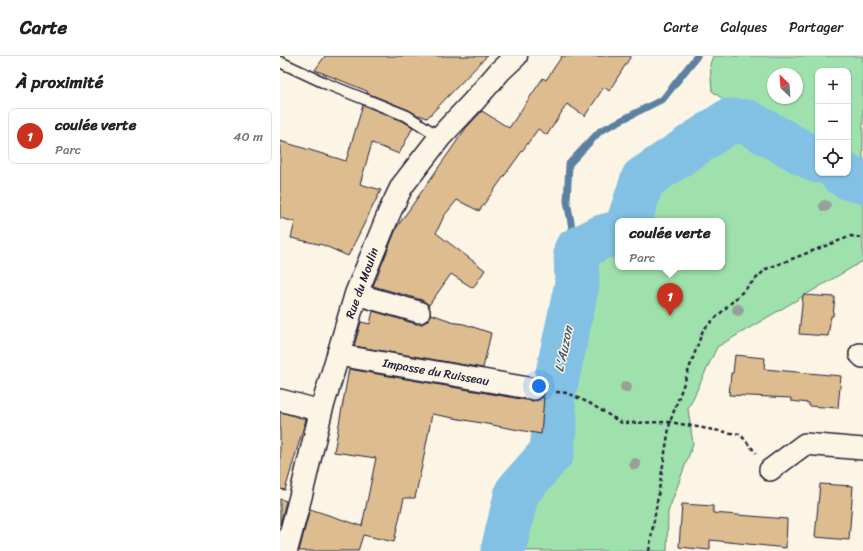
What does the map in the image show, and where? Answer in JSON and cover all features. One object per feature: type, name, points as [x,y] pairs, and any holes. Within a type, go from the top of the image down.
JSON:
[{"type":"main road","name":"Rue du Moulin","points":[[286,551],[321,411],[356,294],[390,211],[402,186],[440,137],[516,56]]},
{"type":"street","points":[[356,294],[419,312]]},
{"type":"street","name":"Impasse du Ruisseau","points":[[338,355],[534,389]]},
{"type":"street","points":[[280,400],[321,411]]},
{"type":"street","points":[[770,470],[805,444],[863,449]]},
{"type":"lane","points":[[280,62],[327,84],[407,116],[440,137]]},
{"type":"path","points":[[649,551],[670,422],[703,330],[766,269],[851,236],[863,238]]},
{"type":"path","points":[[568,393],[590,403],[622,423],[670,422],[740,434],[770,470]]},
{"type":"green space","points":[[713,56],[863,56],[863,174],[851,171],[851,68],[815,68],[815,153],[746,116],[712,91],[710,64]]},
{"type":"green space","points":[[729,121],[747,122],[815,159],[815,176],[846,176],[863,181],[863,261],[717,347],[688,409],[693,444],[668,512],[667,551],[503,551],[517,492],[552,452],[555,418],[552,401],[553,391],[577,284],[576,250],[602,237],[615,234],[615,270],[725,270],[725,218],[630,218],[643,179]]},
{"type":"building","points":[[325,56],[487,56],[427,118],[419,116],[409,110],[367,93],[367,91],[315,70]]},
{"type":"building","points":[[562,56],[631,56],[609,91],[604,87],[585,116],[567,104],[547,135],[538,129],[479,211],[457,200],[444,216],[436,233],[485,270],[473,288],[451,274],[429,305],[422,300],[373,286],[397,227],[466,128],[482,111],[509,128],[543,78],[546,80]]},
{"type":"building","points":[[363,105],[413,127],[399,154],[372,143],[360,184],[381,190],[348,256],[323,245],[291,238],[295,222],[280,218],[280,141],[346,161]]},
{"type":"building","points":[[803,295],[835,297],[833,316],[831,316],[828,336],[799,334]]},
{"type":"building","points":[[373,311],[416,324],[422,324],[427,321],[431,314],[451,321],[450,322],[464,324],[491,333],[483,368],[354,346],[361,322],[370,324]]},
{"type":"building","points":[[735,355],[765,358],[764,369],[841,376],[838,408],[809,406],[809,403],[791,401],[791,398],[729,395],[731,373],[733,373]]},
{"type":"building","points":[[349,369],[532,401],[544,397],[541,434],[432,414],[415,498],[404,498],[394,542],[363,535],[358,551],[299,551],[310,509],[362,526],[376,458],[334,452]]},
{"type":"building","points":[[280,412],[306,419],[285,490],[280,489]]},
{"type":"building","points":[[820,484],[853,486],[849,540],[815,537]]},
{"type":"building","points":[[280,499],[286,501],[280,525]]},
{"type":"building","points":[[682,504],[713,506],[713,513],[787,519],[786,548],[710,540],[710,550],[679,547]]},
{"type":"waterway","points":[[576,250],[567,201],[569,164],[600,131],[663,99],[697,56]]},
{"type":"waterway","name":"L'Auzon","points":[[630,218],[643,179],[729,121],[747,122],[815,159]]},
{"type":"waterway","name":"L'Auzon","points":[[846,176],[863,181]]},
{"type":"waterway","name":"L'Auzon","points":[[503,551],[517,492],[552,452],[555,418],[552,401],[577,284],[576,250],[602,237],[615,234]]},
{"type":"place","name":"coulée verte","points":[[670,316]]}]
